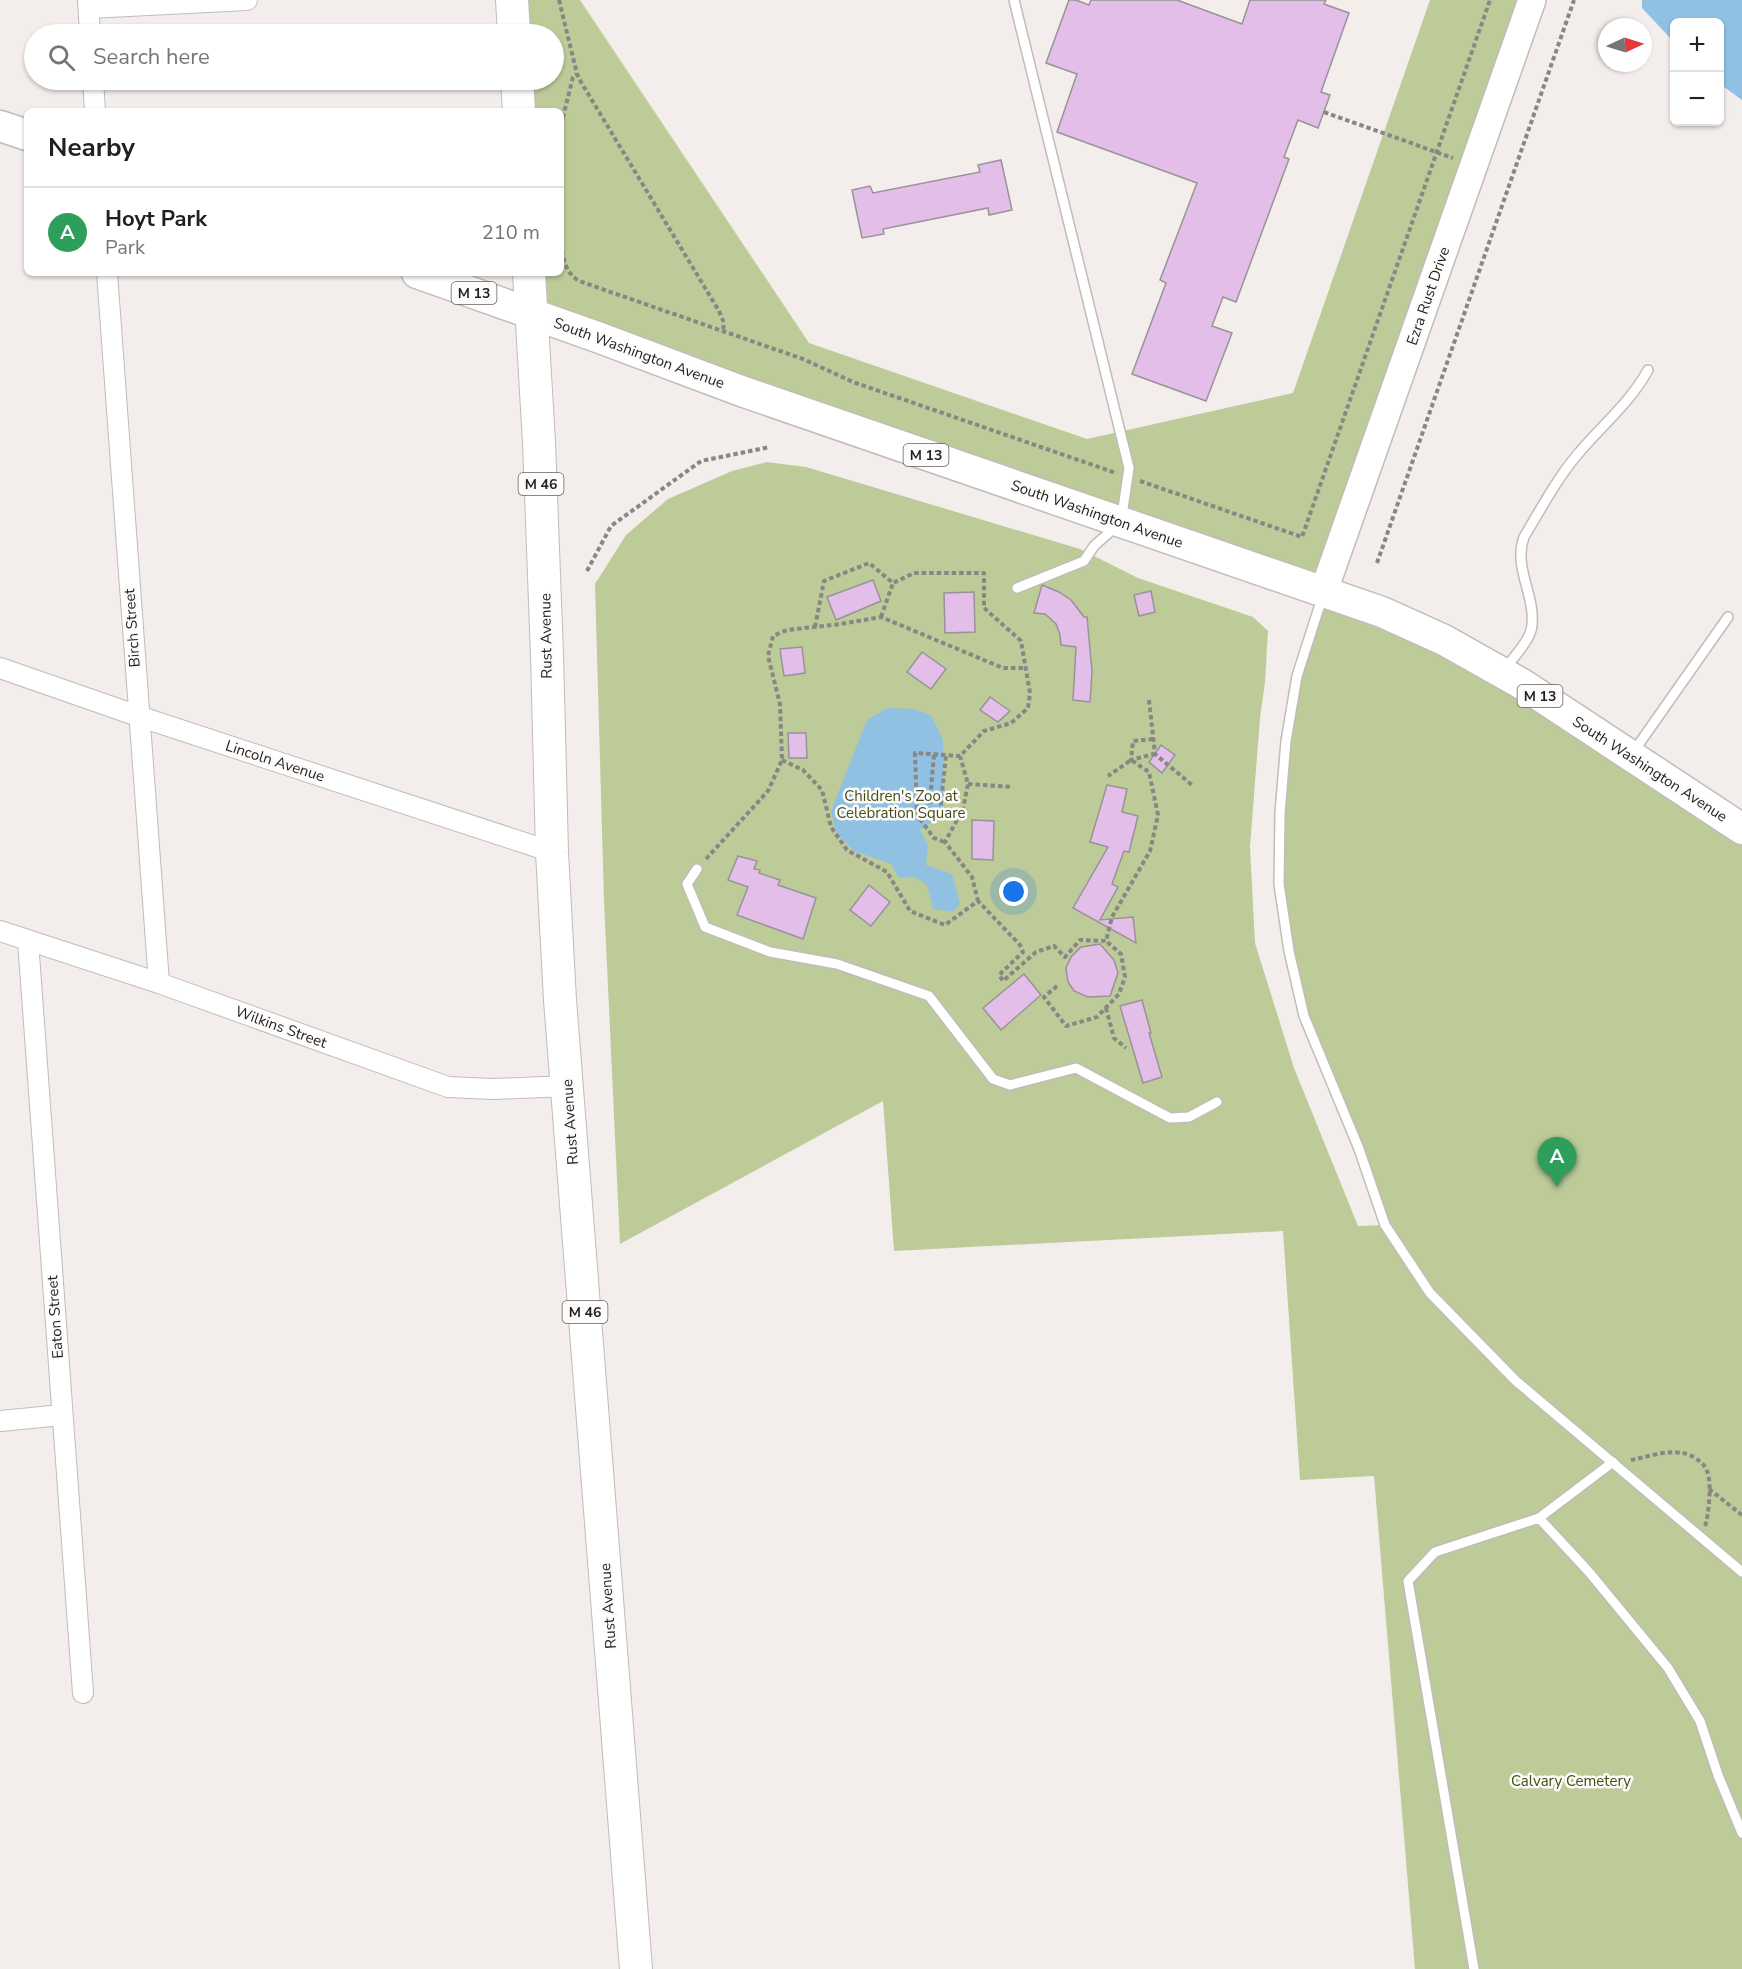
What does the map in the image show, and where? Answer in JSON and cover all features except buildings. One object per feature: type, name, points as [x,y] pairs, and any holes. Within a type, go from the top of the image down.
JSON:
[{"type":"highway","points":[[512,0],[513,24]]},
{"type":"highway","points":[[518,90],[519,108]]},
{"type":"highway","name":"Rust Avenue","points":[[529,276],[539,442],[552,852],[560,1000],[636,1969]]},
{"type":"main road","name":"Ezra Rust Drive","points":[[1323,593],[1532,0]]},
{"type":"main road","points":[[0,126],[24,134]]},
{"type":"main road","name":"South Washington Avenue","points":[[426,276],[744,392],[1382,612],[1444,640],[1502,673],[1742,829]]},
{"type":"street","points":[[89,24],[88,4],[247,0]]},
{"type":"street","points":[[94,90],[95,108]]},
{"type":"street","name":"Birch Street","points":[[107,276],[159,983]]},
{"type":"street","name":"Lincoln Avenue","points":[[0,668],[138,716],[552,852]]},
{"type":"street","name":"Wilkins Street","points":[[0,931],[159,983],[448,1087],[493,1089],[568,1086]]},
{"type":"street","name":"Eaton Street","points":[[28,941],[83,1693]]},
{"type":"street","points":[[0,1420],[62,1415]]},
{"type":"lane","points":[[1014,0],[1129,468],[1121,522],[1094,546],[1084,561],[1017,588]]},
{"type":"lane","points":[[1502,673],[1528,637],[1532,626],[1531,608],[1520,560],[1524,537],[1566,469],[1634,394],[1648,370]]},
{"type":"lane","points":[[1323,593],[1298,676],[1286,741],[1280,813],[1279,884],[1289,951],[1304,1016],[1359,1149],[1385,1225],[1430,1293],[1516,1381],[1742,1572]]},
{"type":"lane","points":[[1630,756],[1728,617]]},
{"type":"lane","points":[[697,869],[687,884],[705,927],[770,952],[837,964],[929,996],[993,1079],[1010,1084],[1076,1068],[1170,1118],[1188,1117],[1217,1102]]},
{"type":"lane","points":[[1474,1969],[1408,1581],[1435,1552],[1539,1518],[1613,1462]]},
{"type":"lane","points":[[1539,1518],[1589,1572],[1668,1668],[1700,1721],[1718,1775],[1742,1833]]},
{"type":"path","points":[[559,0],[577,74],[719,311],[724,323],[723,332]]},
{"type":"path","points":[[564,260],[572,277],[604,290],[803,359],[853,382],[1302,537],[1490,0]]},
{"type":"path","points":[[1377,563],[1575,0]]},
{"type":"path","points":[[564,113],[573,77],[577,74]]},
{"type":"path","points":[[1324,112],[1474,165]]},
{"type":"path","points":[[587,571],[611,526],[701,461],[770,447]]},
{"type":"path","points":[[815,627],[824,581],[869,563],[893,583]]},
{"type":"path","points":[[881,617],[893,583],[914,573],[984,573],[984,608],[1021,641],[1030,693],[1028,708],[1011,723],[984,731],[960,756]]},
{"type":"path","points":[[697,869],[768,791],[782,760],[780,704],[768,656],[773,636],[787,630],[881,617],[1003,668],[1026,668]]},
{"type":"path","points":[[1149,700],[1155,754],[1192,785]]},
{"type":"path","points":[[1131,760],[1134,741],[1153,739]]},
{"type":"path","points":[[960,756],[915,753],[917,815],[934,838],[945,842],[972,878],[978,901],[1020,945],[1023,952],[999,975],[1003,981],[1036,952],[1054,946],[1065,957],[1080,940],[1106,941],[1120,954],[1125,977],[1119,994],[1096,1017],[1066,1026],[1044,997],[1057,986]]},
{"type":"path","points":[[1108,776],[1131,760],[1155,754]]},
{"type":"path","points":[[934,755],[929,812],[940,813],[946,755]]},
{"type":"path","points":[[945,842],[963,809],[968,784],[960,756]]},
{"type":"path","points":[[782,760],[803,770],[822,790],[831,827],[847,850],[887,872],[910,910],[945,925],[978,901]]},
{"type":"path","points":[[1106,941],[1112,917],[1149,851],[1158,815],[1149,772],[1131,760]]},
{"type":"path","points":[[968,784],[1012,787]]},
{"type":"path","points":[[1106,1007],[1114,1038],[1126,1048]]},
{"type":"path","points":[[1613,1462],[1682,1452],[1696,1457],[1708,1471],[1709,1514],[1701,1538]]},
{"type":"path","points":[[1709,1488],[1742,1515]]},
{"type":"green space","points":[[512,0],[580,0],[809,343],[1087,439],[1293,393],[1430,0],[1532,0],[1323,593],[531,313],[529,276],[564,276],[564,108],[519,108],[518,90],[564,90],[564,24],[513,24]]},
{"type":"green space","points":[[767,462],[806,467],[1080,549],[1138,578],[1253,617],[1268,631],[1250,847],[1255,943],[1294,1068],[1358,1226],[1384,1225],[1304,1016],[1279,884],[1280,813],[1297,676],[1323,593],[1382,612],[1742,829],[1742,1969],[1415,1969],[1374,1476],[1300,1480],[1283,1231],[894,1251],[883,1101],[620,1244],[604,901],[595,584],[626,535],[668,499],[732,471]]},
{"type":"water","points":[[1642,0],[1742,0],[1742,100],[1724,87],[1724,18],[1670,18],[1670,38],[1642,8]]},
{"type":"water","points":[[887,708],[914,709],[931,715],[943,740],[943,814],[920,830],[928,845],[926,865],[952,874],[960,904],[953,912],[933,909],[927,885],[915,877],[899,878],[891,864],[854,851],[836,832],[831,811],[867,720]]},
{"type":"place","name":"Hoyt Park","points":[[1557,1187]]},
{"type":"park label","name":"Children's Zoo at Celebration Square","points":[[901,804]]},
{"type":"park label","name":"Calvary Cemetery","points":[[1571,1781]]}]
